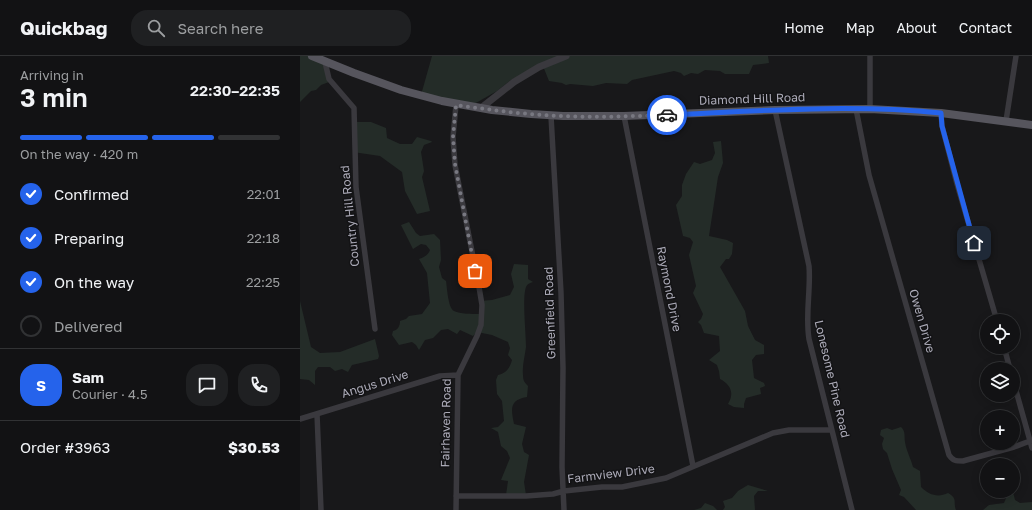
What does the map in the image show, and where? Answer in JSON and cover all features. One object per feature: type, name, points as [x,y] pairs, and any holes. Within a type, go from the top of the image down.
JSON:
[{"type":"main road","name":"Diamond Hill Road","points":[[312,56],[401,90],[456,105],[551,116],[624,116],[775,110],[870,109],[941,113],[1032,125]]},
{"type":"street","points":[[481,108],[497,94],[527,74],[539,67],[566,56]]},
{"type":"street","points":[[870,56],[870,109]]},
{"type":"street","points":[[1006,121],[1016,56]]},
{"type":"street","name":"Country Hill Road","points":[[325,62],[329,79],[354,108],[356,187],[375,329]]},
{"type":"street","name":"Fairhaven Road","points":[[456,105],[453,137],[455,164],[482,305],[482,320],[477,336],[458,375],[456,510]]},
{"type":"street","name":"Owen Drive","points":[[856,109],[869,174],[945,447],[949,455],[956,461],[963,461],[1030,441]]},
{"type":"street","name":"Lonesome Pine Road","points":[[775,110],[806,252],[810,279],[807,327],[852,510]]},
{"type":"street","points":[[941,113],[942,126],[957,184],[995,314]]},
{"type":"street","name":"Greenfield Road","points":[[551,116],[561,293],[563,368],[562,467],[564,510]]},
{"type":"street","name":"Raymond Drive","points":[[624,116],[693,466]]},
{"type":"street","name":"Angus Drive","points":[[300,419],[440,376],[458,375]]},
{"type":"street","points":[[1020,400],[1030,429],[1030,441],[1032,448]]},
{"type":"street","points":[[316,414],[321,510]]},
{"type":"street","name":"Farmview Drive","points":[[456,496],[526,496],[602,487],[622,487],[666,478],[773,433],[789,430],[832,430]]},
{"type":"shaded area","points":[[300,56],[312,56],[327,63],[329,82],[321,85],[316,90],[311,91],[300,102]]},
{"type":"shaded area","points":[[432,56],[768,56],[769,63],[753,65],[749,74],[725,74],[720,71],[705,70],[698,74],[691,73],[684,76],[681,73],[674,71],[632,80],[627,84],[606,83],[593,86],[566,85],[549,81],[543,66],[511,80],[497,91],[474,104],[421,95]]},
{"type":"shaded area","points":[[352,122],[371,122],[386,128],[387,138],[400,144],[412,144],[417,137],[432,142],[424,145],[421,152],[424,171],[422,177],[430,211],[417,214],[405,191],[402,172],[380,156],[353,152]]},
{"type":"shaded area","points":[[721,141],[723,163],[718,177],[709,236],[733,243],[732,254],[720,267],[745,311],[748,326],[755,340],[764,345],[764,354],[756,355],[752,360],[754,378],[764,383],[765,386],[760,388],[761,394],[746,398],[744,408],[734,407],[728,404],[731,396],[729,386],[720,379],[717,365],[709,360],[720,351],[719,336],[704,333],[698,322],[703,314],[693,293],[696,286],[689,255],[693,242],[690,238],[683,236],[676,205],[682,196],[682,185],[686,174],[694,162],[700,164],[712,160],[715,153],[713,142]]},
{"type":"shaded area","points":[[409,222],[416,233],[420,236],[434,234],[440,240],[441,260],[439,267],[442,278],[446,281],[450,306],[454,311],[466,314],[479,314],[480,301],[492,300],[510,295],[514,287],[511,274],[514,264],[528,265],[528,279],[533,282],[526,286],[524,299],[526,347],[523,371],[524,380],[528,386],[527,397],[517,400],[514,403],[512,410],[514,424],[526,427],[522,444],[524,452],[529,455],[524,482],[526,495],[506,495],[508,481],[501,480],[510,458],[507,451],[501,446],[498,432],[491,428],[498,427],[504,421],[502,401],[497,394],[496,380],[498,375],[509,368],[512,360],[508,355],[510,348],[508,342],[492,335],[477,332],[473,336],[460,330],[457,334],[448,329],[441,330],[433,338],[425,340],[419,350],[412,342],[399,345],[392,335],[393,331],[400,325],[400,321],[409,316],[422,314],[430,303],[427,273],[419,259],[426,256],[430,250],[426,245],[421,244],[413,249],[401,225]]},
{"type":"shaded area","points":[[300,301],[311,347],[320,353],[340,352],[375,339],[379,356],[378,359],[352,365],[348,372],[342,369],[335,371],[330,367],[318,367],[315,371],[315,385],[309,380],[300,379]]},
{"type":"shaded area","points":[[901,427],[904,432],[906,445],[913,467],[920,471],[921,487],[934,495],[944,495],[948,493],[954,499],[956,510],[916,510],[904,497],[899,495],[901,490],[887,453],[883,449],[882,444],[884,438],[880,435],[881,430],[887,428],[892,430]]},
{"type":"shaded area","points":[[748,485],[768,491],[758,491],[754,496],[755,510],[723,510],[725,507],[723,501],[732,498],[738,491]]},
{"type":"shaded area","points":[[1006,498],[1014,498],[1020,503],[1032,502],[1032,510],[983,510],[989,505],[1004,503]]},
{"type":"shaded area","points":[[705,503],[713,506],[717,510],[694,510],[701,508]]},
{"type":"way so far","points":[[475,271],[455,164],[453,137],[456,105],[492,110],[576,117],[667,115]]},
{"type":"route","points":[[667,115],[814,109],[908,110],[941,113],[942,126],[974,243]]}]
